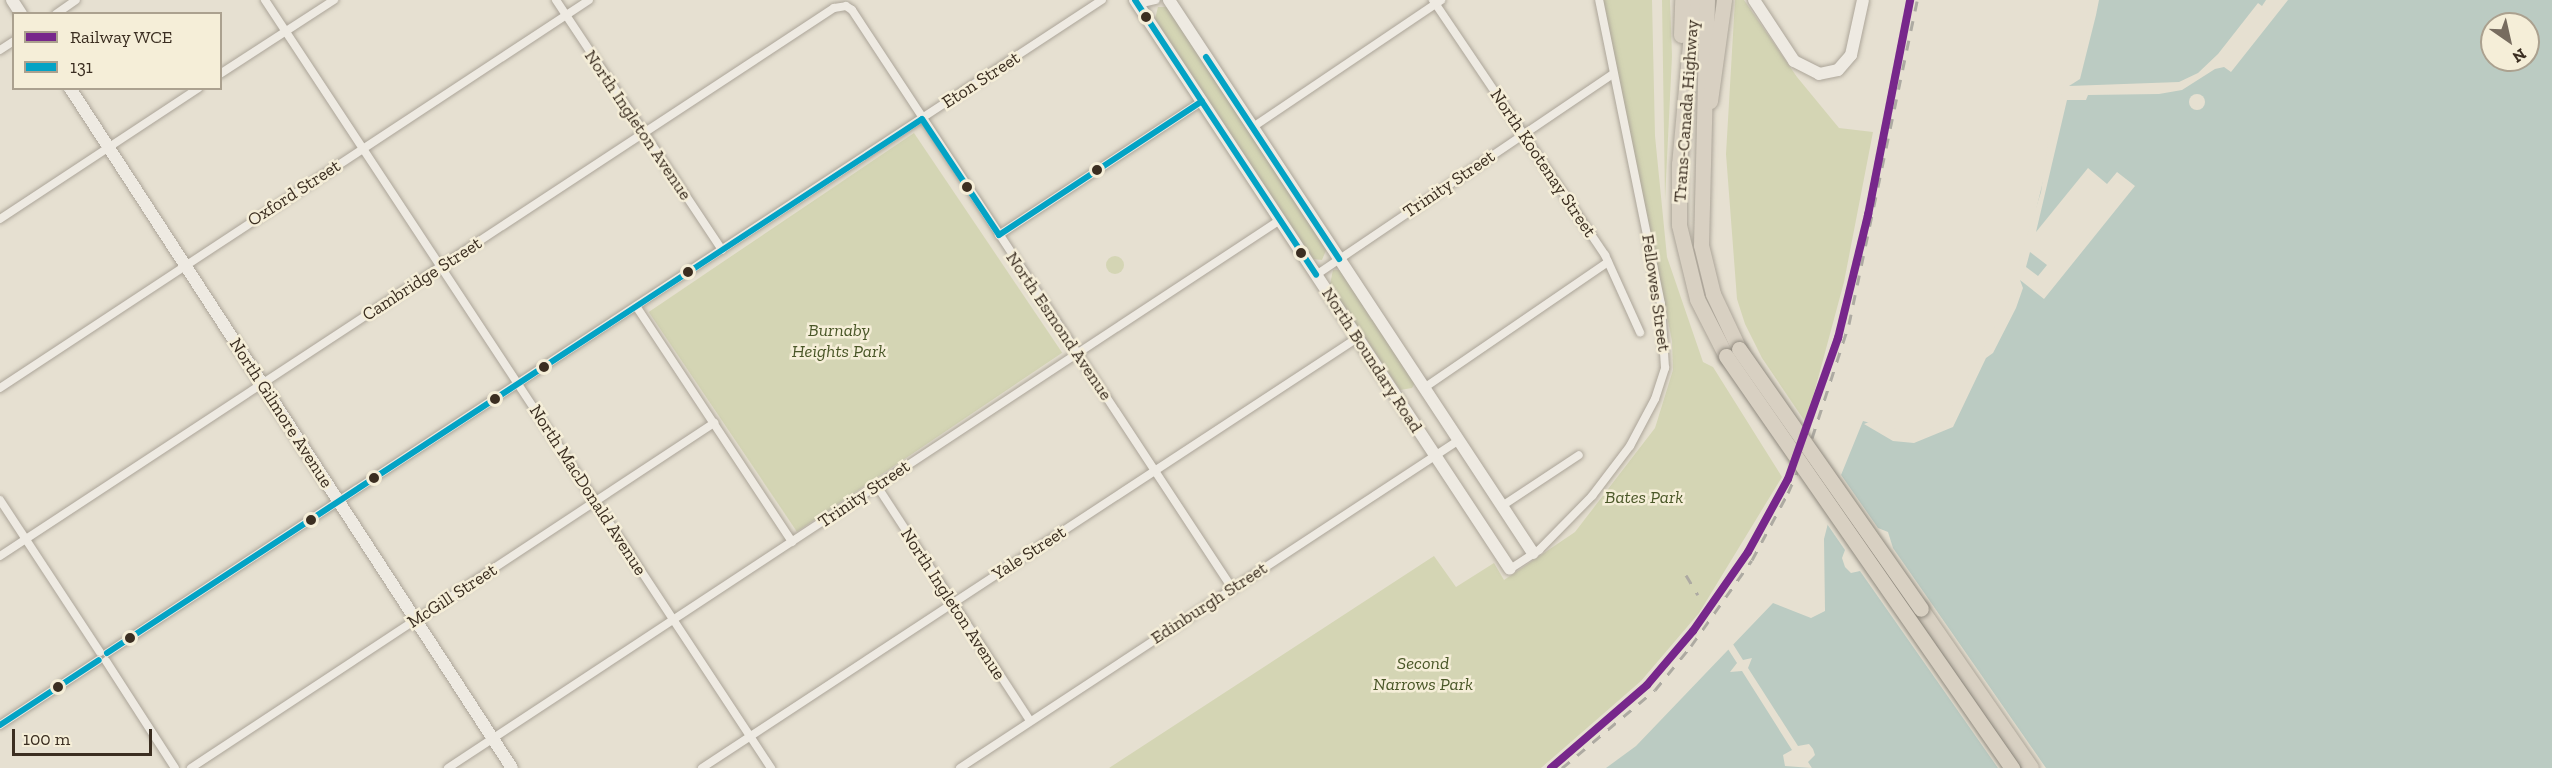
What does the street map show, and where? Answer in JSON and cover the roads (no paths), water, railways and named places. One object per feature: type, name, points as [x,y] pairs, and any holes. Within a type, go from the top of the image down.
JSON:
[{"type":"highway","points":[[1679,164],[1682,0]]},
{"type":"highway","name":"Trans-Canada Highway","points":[[1694,0],[1679,164],[1679,225],[1686,266],[1697,299],[1733,352]]},
{"type":"highway","name":"Trans-Canada Highway","points":[[1707,0],[1701,163],[1701,245],[1713,294],[1733,352]]},
{"type":"highway","points":[[1701,163],[1724,0]]},
{"type":"highway","points":[[1733,352],[2012,768]]},
{"type":"highway","points":[[1733,352],[2031,768]]},
{"type":"street","points":[[59,12],[76,0]]},
{"type":"street","name":"North MacDonald Avenue","points":[[265,0],[771,768]]},
{"type":"street","points":[[222,73],[334,0]]},
{"type":"street","name":"North Ingleton Avenue","points":[[556,0],[722,250]]},
{"type":"street","name":"Oxford Street","points":[[0,388],[589,0]]},
{"type":"street","name":"Eton Street","points":[[0,725],[1102,0]]},
{"type":"street","points":[[1137,2],[1155,0]]},
{"type":"street","name":"North Boundary Road","points":[[1169,0],[1533,553]]},
{"type":"street","name":"Fellowes Street","points":[[1510,569],[1533,553],[1592,496],[1625,453],[1655,399],[1665,368],[1661,304],[1599,0]]},
{"type":"street","points":[[1754,0],[1794,61],[1819,74],[1838,70],[1851,55],[1863,0]]},
{"type":"street","points":[[1253,127],[1436,1]]},
{"type":"street","name":"North Kootenay Street","points":[[1436,1],[1608,262],[1640,332]]},
{"type":"street","name":"North Boundary Road","points":[[1137,2],[1510,569]]},
{"type":"street","name":"North Esmond Avenue","points":[[846,6],[852,10],[1232,588]]},
{"type":"street","name":"Cambridge Street","points":[[0,556],[834,8],[846,6]]},
{"type":"street","name":"Trinity Street","points":[[1316,275],[1613,74]]},
{"type":"street","name":"North Gilmore Avenue","points":[[71,90],[512,768]]},
{"type":"street","points":[[0,219],[196,90]]},
{"type":"street","points":[[999,235],[1202,101]]},
{"type":"street","name":"Trinity Street","points":[[448,768],[1280,220]]},
{"type":"street","points":[[1424,388],[1608,262]]},
{"type":"street","points":[[636,306],[792,542]]},
{"type":"street","name":"Yale Street","points":[[702,768],[1357,338]]},
{"type":"street","name":"McGill Street","points":[[191,768],[714,423]]},
{"type":"street","name":"Edinburgh Street","points":[[960,768],[1459,440]]},
{"type":"street","points":[[1502,506],[1579,456]]},
{"type":"street","name":"North Ingleton Avenue","points":[[876,486],[1030,721]]},
{"type":"street","points":[[0,500],[175,768]]},
{"type":"railway","points":[[1562,768],[1655,690],[1691,646],[1752,560],[1788,493],[1812,438],[1849,324],[1917,0]]},
{"type":"railway","points":[[1686,575],[1698,595]]},
{"type":"rail line","name":"WCE","points":[[1551,768],[1647,685],[1693,631],[1748,552],[1788,479],[1838,338],[1868,215],[1910,0]]},
{"type":"park label","name":"Burnaby Heights Park","points":[[839,341]]},
{"type":"park label","name":"Bates Park","points":[[1644,497]]},
{"type":"park label","name":"Second Narrows Park","points":[[1423,674]]}]
